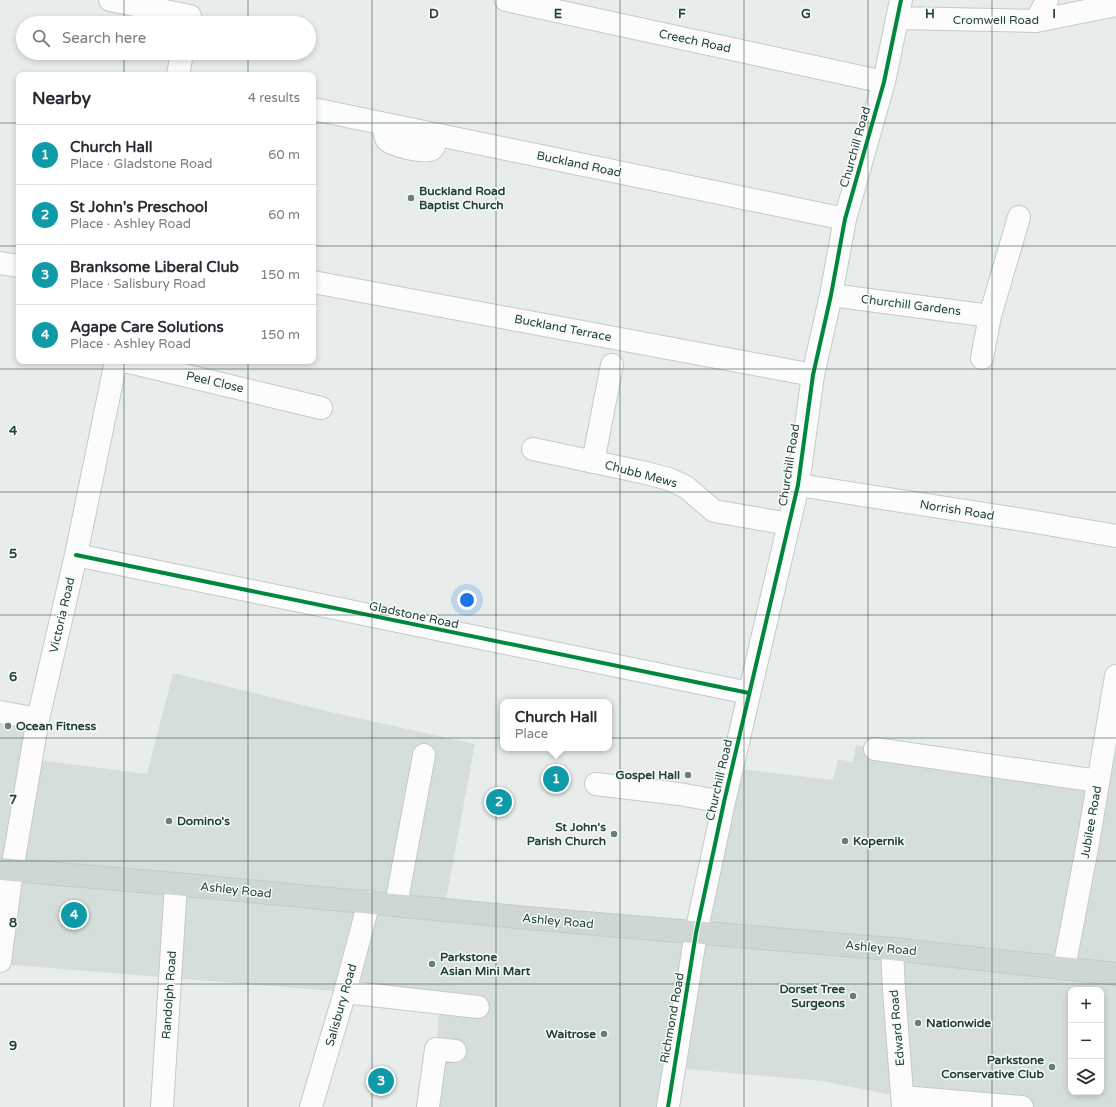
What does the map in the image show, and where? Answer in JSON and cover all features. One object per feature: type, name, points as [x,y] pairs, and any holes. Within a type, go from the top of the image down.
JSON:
[{"type":"main road","name":"Ashley Road","points":[[6,870],[176,884],[538,919],[892,949],[1116,974]]},
{"type":"street","points":[[110,0],[190,13]]},
{"type":"street","name":"Creech Road","points":[[506,0],[884,82]]},
{"type":"street","points":[[1036,22],[1047,0]]},
{"type":"street","name":"Cromwell Road","points":[[899,9],[1036,22],[1116,5]]},
{"type":"street","name":"Churchill Road","points":[[696,933],[724,802],[798,485],[812,375],[831,295],[845,219],[884,82],[899,9]]},
{"type":"street","points":[[179,72],[181,60]]},
{"type":"street","name":"Buckland Road","points":[[316,111],[845,219]]},
{"type":"street","points":[[982,358],[990,316],[1019,217]]},
{"type":"street","points":[[0,263],[16,266]]},
{"type":"street","name":"Buckland Terrace","points":[[316,283],[812,375]]},
{"type":"street","name":"Churchill Gardens","points":[[831,295],[990,316]]},
{"type":"street","name":"Victoria Road","points":[[0,961],[6,870],[38,719],[76,555],[115,364]]},
{"type":"street","name":"Peel Close","points":[[139,364],[311,400]]},
{"type":"street","points":[[593,462],[612,365]]},
{"type":"street","name":"Chubb Mews","points":[[533,449],[668,479],[686,486],[714,511],[789,524]]},
{"type":"street","name":"Norrish Road","points":[[798,485],[1116,536]]},
{"type":"street","name":"Gladstone Road","points":[[76,555],[749,693]]},
{"type":"street","name":"Jubilee Road","points":[[1064,968],[1088,842],[1116,676]]},
{"type":"street","points":[[0,712],[38,719]]},
{"type":"street","points":[[875,749],[1098,781]]},
{"type":"street","points":[[396,905],[424,754]]},
{"type":"street","points":[[596,784],[679,794],[724,802]]},
{"type":"street","name":"Randolph Road","points":[[162,1107],[176,884]]},
{"type":"street","name":"Salisbury Road","points":[[311,1107],[345,992],[369,902]]},
{"type":"street","name":"Richmond Road","points":[[668,1107],[696,933]]},
{"type":"street","name":"Edward Road","points":[[892,949],[903,1102]]},
{"type":"street","points":[[345,992],[478,1007]]},
{"type":"street","points":[[428,1107],[436,1049],[455,1051]]},
{"type":"street","points":[[903,1102],[1022,1107]]},
{"type":"shaded area","points":[[173,673],[335,713],[475,744],[444,910],[696,933],[732,768],[833,780],[838,759],[853,762],[856,745],[1098,781],[1116,694],[1116,1107],[1022,1107],[902,1097],[822,1081],[674,1068],[668,1107],[428,1107],[436,1049],[440,1003],[345,992],[0,964],[0,712],[38,719],[31,759],[147,774]]},
{"type":"cycle path","points":[[668,1107],[696,933],[724,802],[798,485],[813,375],[831,295],[845,219],[884,82],[901,0]]},
{"type":"cycle path","points":[[76,555],[749,693]]},
{"type":"place","name":"Buckland Road Baptist Church","points":[[411,198]]},
{"type":"place","name":"Ocean Fitness","points":[[8,726]]},
{"type":"place","name":"Gospel Hall","points":[[688,775]]},
{"type":"place","name":"Church Hall","points":[[556,779]]},
{"type":"place","name":"St John's Preschool","points":[[499,802]]},
{"type":"place","name":"Domino's","points":[[169,821]]},
{"type":"place","name":"St John's Parish Church","points":[[614,834]]},
{"type":"place","name":"Kopernik","points":[[845,841]]},
{"type":"place","name":"Agape Care Solutions","points":[[74,915]]},
{"type":"place","name":"Parkstone Asian Mini Mart","points":[[432,964]]},
{"type":"place","name":"Dorset Tree Surgeons","points":[[853,996]]},
{"type":"place","name":"Nationwide","points":[[918,1023]]},
{"type":"place","name":"Waitrose","points":[[604,1034]]},
{"type":"place","name":"Parkstone Conservative Club","points":[[1052,1067]]},
{"type":"place","name":"Branksome Liberal Club","points":[[381,1081]]}]
